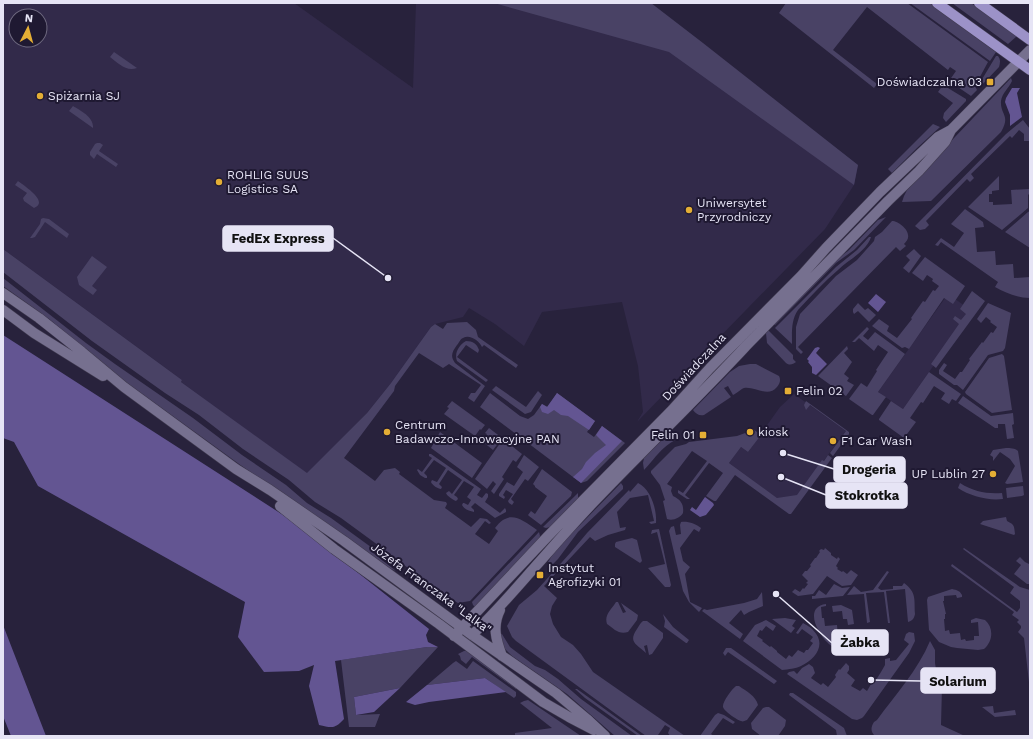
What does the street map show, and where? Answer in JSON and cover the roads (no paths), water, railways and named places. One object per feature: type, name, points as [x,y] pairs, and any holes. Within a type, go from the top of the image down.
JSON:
[{"type":"main road","points":[[937,3],[1030,70]]},
{"type":"main road","points":[[979,3],[1030,40]]},
{"type":"street","name":"Doświadczalna","points":[[454,636],[548,536],[672,410],[710,368],[802,275],[880,192],[938,137],[951,130],[1030,50]]},
{"type":"street","name":"Doświadczalna","points":[[472,635],[486,622],[592,503],[888,200],[919,171],[946,142],[951,130]]},
{"type":"street","name":"Józefa Franczaka \"Lalka\"","points":[[3,293],[64,337],[124,387],[236,469],[344,541],[472,635],[556,693],[582,714],[605,736]]},
{"type":"street","name":"Józefa Franczaka \"Lalka\"","points":[[3,310],[34,333],[100,374],[124,387]]},
{"type":"street","name":"Józefa Franczaka \"Lalka\"","points":[[236,469],[334,549],[544,702],[605,736]]},
{"type":"street","points":[[502,656],[497,642],[495,626],[503,603]]},
{"type":"street","points":[[454,636],[472,635]]},
{"type":"place","name":"Doświadczalna 03","points":[[990,82]]},
{"type":"place","name":"Spiżarnia SJ","points":[[40,96]]},
{"type":"place","name":"ROHLIG SUUS Logistics SA","points":[[219,182]]},
{"type":"place","name":"Uniwersytet Przyrodniczy","points":[[689,210]]},
{"type":"place","name":"FedEx Express","points":[[388,278]]},
{"type":"place","name":"Felin 02","points":[[788,391]]},
{"type":"place","name":"Centrum Badawczo-Innowacyjne PAN","points":[[387,432]]},
{"type":"place","name":"kiosk","points":[[750,432]]},
{"type":"place","name":"Felin 01","points":[[703,435]]},
{"type":"place","name":"F1 Car Wash","points":[[833,441]]},
{"type":"place","name":"Drogeria","points":[[783,453]]},
{"type":"place","name":"UP Lublin 27","points":[[993,474]]},
{"type":"place","name":"Stokrotka","points":[[781,477]]},
{"type":"place","name":"Instytut Agrofizyki 01","points":[[540,575]]},
{"type":"place","name":"Żabka","points":[[776,594]]},
{"type":"place","name":"Solarium","points":[[871,680]]}]
